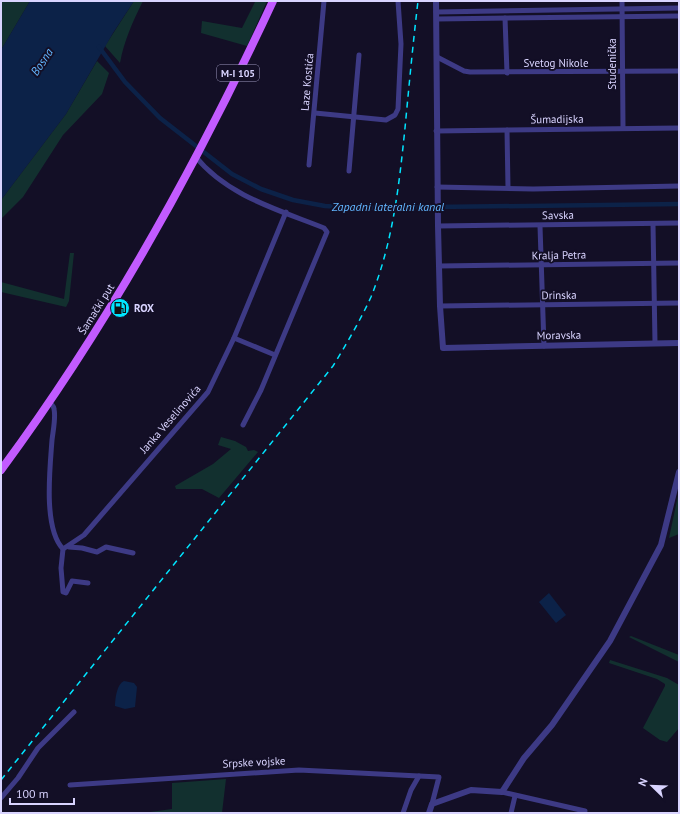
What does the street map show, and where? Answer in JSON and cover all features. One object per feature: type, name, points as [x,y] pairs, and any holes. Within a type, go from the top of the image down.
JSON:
[{"type":"main road","name":"M-I 105","points":[[197,155],[273,1]]},
{"type":"main road","name":"Šamački put","points":[[1,470],[49,402],[122,288],[197,155]]},
{"type":"street","name":"Laze Kostića","points":[[309,165],[315,113],[324,1]]},
{"type":"street","points":[[315,113],[386,120],[392,118],[397,112],[401,44],[398,1]]},
{"type":"street","points":[[436,1],[437,210],[440,306]]},
{"type":"street","name":"Studenička","points":[[622,1],[623,128]]},
{"type":"street","points":[[436,16],[679,8]]},
{"type":"street","points":[[436,16],[505,18],[679,16]]},
{"type":"street","points":[[505,18],[507,72]]},
{"type":"street","points":[[349,171],[355,118],[359,55]]},
{"type":"street","name":"Svetog Nikole","points":[[437,57],[464,71],[622,73],[679,71]]},
{"type":"street","name":"Šumadijska","points":[[436,131],[679,128]]},
{"type":"street","points":[[507,130],[508,188]]},
{"type":"street","points":[[197,155],[205,169],[232,190],[324,228],[327,232],[260,390],[243,425]]},
{"type":"street","points":[[437,187],[508,188],[679,186]]},
{"type":"street","name":"Janka Veselinovića","points":[[66,548],[84,535],[208,392],[234,338],[286,212]]},
{"type":"street","name":"Savska","points":[[438,226],[540,226],[679,223]]},
{"type":"street","points":[[652,224],[655,343]]},
{"type":"street","points":[[540,226],[544,346]]},
{"type":"street","name":"Kralja Petra","points":[[439,266],[541,266],[679,263]]},
{"type":"street","name":"Drinska","points":[[440,306],[542,306],[679,303]]},
{"type":"street","name":"Moravska","points":[[440,306],[441,345],[447,348],[655,343],[679,344]]},
{"type":"street","points":[[234,338],[275,355]]},
{"type":"street","points":[[49,402],[55,411],[50,464],[50,510],[55,537],[66,548],[82,548],[97,552],[106,547],[133,553]]},
{"type":"street","points":[[502,792],[524,758],[552,725],[610,641],[661,545],[679,472]]},
{"type":"street","points":[[66,548],[60,568],[63,592],[66,593],[72,582],[88,583]]},
{"type":"street","points":[[1,798],[48,737],[74,712]]},
{"type":"street","name":"Srpske vojske","points":[[70,785],[299,770],[439,777],[432,804]]},
{"type":"street","points":[[403,813],[411,790],[419,776]]},
{"type":"street","points":[[429,813],[432,804],[471,790],[502,792],[585,811]]},
{"type":"street","points":[[511,813],[516,796]]},
{"type":"green space","points":[[1,1],[30,1],[1,50]]},
{"type":"green space","points":[[134,1],[143,1],[129,31],[120,63],[105,46]]},
{"type":"green space","points":[[254,1],[267,1],[247,46],[201,33],[202,21],[242,28],[255,2]]},
{"type":"green space","points":[[97,61],[109,73],[102,94],[63,135],[23,197],[1,219],[1,200],[66,114]]},
{"type":"green space","points":[[70,253],[74,253],[69,301],[66,307],[1,292],[1,282],[64,299]]},
{"type":"green space","points":[[221,437],[235,441],[246,447],[248,451],[254,450],[258,452],[219,498],[202,489],[176,489],[175,486],[213,464],[231,449],[218,445]]},
{"type":"green space","points":[[679,491],[679,534],[669,538]]},
{"type":"green space","points":[[631,636],[679,655],[679,662],[629,637]]},
{"type":"green space","points":[[610,660],[667,678],[679,685],[679,728],[667,742],[660,740],[643,728],[665,684],[657,679],[609,663]]},
{"type":"green space","points":[[226,779],[222,813],[143,813],[172,809],[172,783]]},
{"type":"water","name":"Bosna","points":[[30,1],[134,1],[113,33],[66,114],[1,200],[1,50]]},
{"type":"water","points":[[549,593],[566,615],[556,623],[539,602]]},
{"type":"water","points":[[124,681],[134,683],[137,687],[135,707],[125,709],[115,706],[118,688]]},
{"type":"waterway","name":"Zapadni lateralni kanal","points":[[99,47],[125,82],[160,118],[232,174],[261,189],[293,200],[325,206],[360,208],[679,204]]},
{"type":"railway","points":[[1,780],[333,366],[358,323],[371,297],[379,276],[394,214],[403,150],[418,1]]},
{"type":"place","name":"ROX","points":[[120,308]]}]
